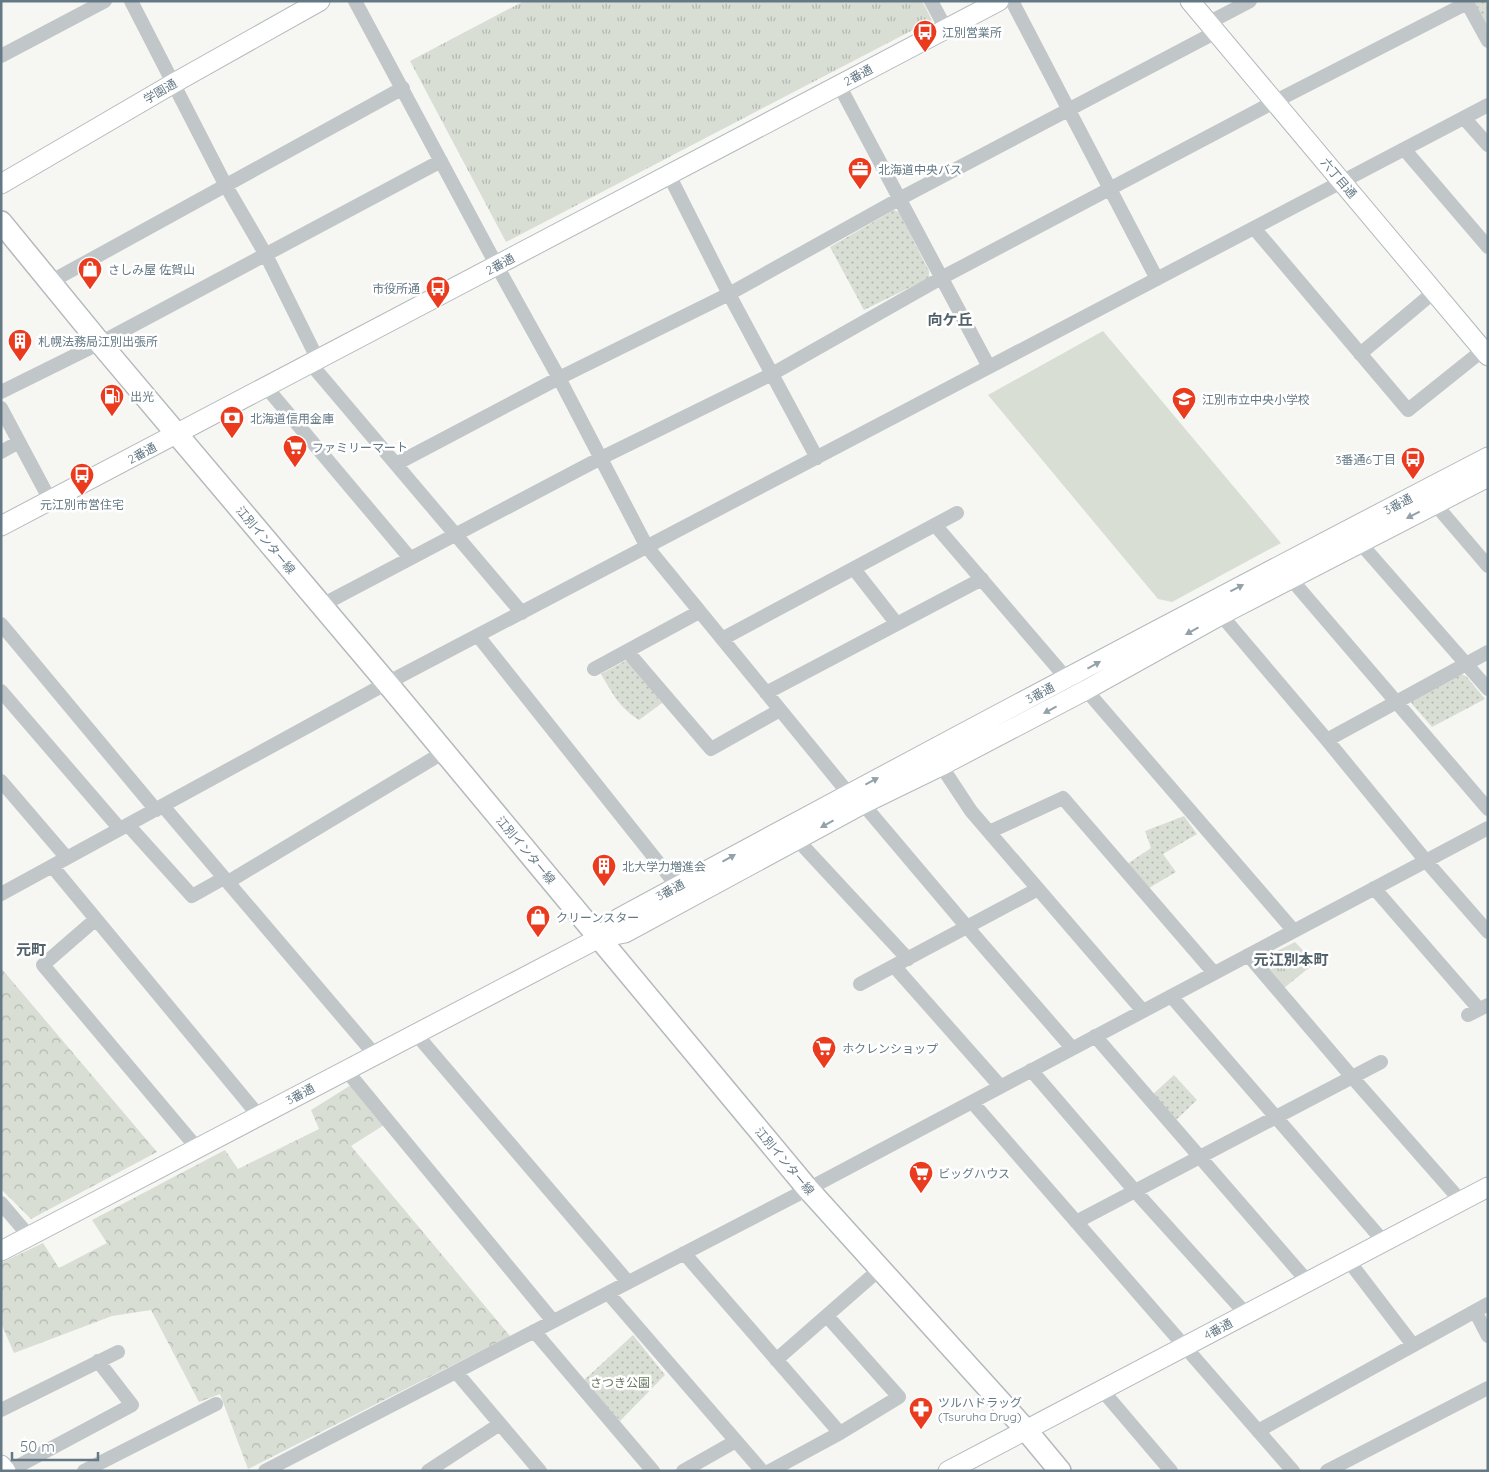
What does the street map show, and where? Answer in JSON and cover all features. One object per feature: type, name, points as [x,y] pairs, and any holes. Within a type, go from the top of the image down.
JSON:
[{"type":"main road","name":"江別インター線","points":[[1,222],[100,343],[322,605],[808,1189],[1026,1430],[1060,1471]]},
{"type":"street","points":[[1,56],[105,1]]},
{"type":"street","points":[[131,1],[226,186],[266,255],[314,362],[396,464],[522,613]]},
{"type":"street","name":"学園通","points":[[1,184],[174,83],[320,1]]},
{"type":"street","points":[[356,1],[559,378],[647,547],[780,710],[966,928],[1072,1048]]},
{"type":"street","points":[[931,1],[946,29]]},
{"type":"street","name":"2番通","points":[[1,526],[999,1]]},
{"type":"street","points":[[1012,1],[1157,279]]},
{"type":"street","name":"六丁目通","points":[[1190,1],[1434,292],[1486,350]]},
{"type":"street","points":[[396,464],[559,378],[729,294],[900,198],[1069,110],[1212,28],[1250,1]]},
{"type":"street","points":[[322,605],[601,458],[772,374],[942,277],[1467,2],[1488,41]]},
{"type":"street","points":[[839,85],[989,367]]},
{"type":"street","points":[[50,282],[403,88]]},
{"type":"street","points":[[1,894],[387,683],[1488,105]]},
{"type":"street","points":[[1464,118],[1488,146]]},
{"type":"street","points":[[1404,149],[1488,247]]},
{"type":"street","points":[[1,392],[100,343],[442,161]]},
{"type":"street","points":[[669,175],[729,294],[817,458]]},
{"type":"street","points":[[1254,228],[1408,410],[1486,350]]},
{"type":"street","points":[[1360,354],[1434,292]]},
{"type":"street","points":[[266,387],[410,558]]},
{"type":"street","points":[[1,408],[50,500]]},
{"type":"street","points":[[1,452],[19,442]]},
{"type":"street","name":"3番通","points":[[1429,498],[1488,457]]},
{"type":"street","name":"3番通","points":[[1,1251],[599,938],[625,933],[791,834],[856,799],[932,750],[1070,678],[1216,608],[1429,498],[1488,477]]},
{"type":"street","points":[[1429,498],[1488,566]]},
{"type":"street","points":[[722,639],[957,514]]},
{"type":"street","points":[[935,525],[1070,678],[1086,690],[1294,931]]},
{"type":"street","points":[[1355,536],[1488,689]]},
{"type":"street","name":"3番通","points":[[856,799],[942,766],[1086,690],[1216,608],[1291,579],[1355,536]]},
{"type":"street","points":[[854,568],[897,624]]},
{"type":"street","points":[[766,693],[982,579]]},
{"type":"street","points":[[1291,579],[1488,808]]},
{"type":"street","points":[[1216,608],[1426,861],[1487,930]]},
{"type":"street","points":[[594,669],[699,612]]},
{"type":"street","points":[[1,624],[159,808],[226,880],[375,1055]]},
{"type":"street","points":[[478,636],[677,886]]},
{"type":"street","points":[[627,651],[711,750],[780,710]]},
{"type":"street","points":[[1327,740],[1488,652]]},
{"type":"street","points":[[1,692],[124,827],[192,896],[226,880],[444,752]]},
{"type":"street","points":[[932,750],[971,811],[1143,1011]]},
{"type":"street","points":[[1,781],[67,858]]},
{"type":"street","points":[[989,832],[1063,798],[1214,973]]},
{"type":"street","points":[[265,1471],[808,1189],[1488,828]]},
{"type":"street","points":[[791,834],[908,959]]},
{"type":"street","name":"3番通","points":[[599,938],[619,918],[677,886],[791,834]]},
{"type":"street","points":[[52,866],[259,1116]]},
{"type":"street","points":[[1374,888],[1478,1010]]},
{"type":"street","points":[[860,984],[1038,889]]},
{"type":"street","points":[[96,919],[43,965],[197,1148]]},
{"type":"street","points":[[1248,955],[1461,1201]]},
{"type":"street","points":[[894,966],[1000,1086]]},
{"type":"street","points":[[1171,996],[1384,1242]]},
{"type":"street","points":[[416,1034],[628,1282]]},
{"type":"street","points":[[1095,1036],[1308,1282]]},
{"type":"street","points":[[1076,1222],[1381,1062]]},
{"type":"street","points":[[346,1070],[553,1321]]},
{"type":"street","points":[[1031,1070],[1135,1191],[1246,1314]]},
{"type":"street","points":[[972,1102],[1291,1470]]},
{"type":"street","name":"4番通","points":[[948,1471],[1488,1187]]},
{"type":"street","points":[[1,1203],[29,1236]]},
{"type":"street","points":[[684,1253],[840,1433]]},
{"type":"street","points":[[1348,1260],[1414,1345]]},
{"type":"street","points":[[776,1360],[880,1269]]},
{"type":"street","points":[[608,1293],[762,1471]]},
{"type":"street","points":[[1258,1430],[1488,1304]]},
{"type":"street","points":[[1475,1311],[1488,1336]]},
{"type":"street","points":[[770,1471],[840,1433],[899,1397],[827,1316]]},
{"type":"street","points":[[534,1331],[652,1471]]},
{"type":"street","points":[[1,1410],[118,1352]]},
{"type":"street","points":[[1,1465],[7,1471],[132,1405],[98,1361]]},
{"type":"street","points":[[456,1372],[540,1471]]},
{"type":"street","points":[[1327,1471],[1488,1388]]},
{"type":"street","points":[[1102,1390],[1171,1471]]},
{"type":"street","points":[[84,1471],[216,1404]]},
{"type":"street","points":[[428,1471],[500,1424]]},
{"type":"street","points":[[683,1471],[736,1441]]},
{"type":"green space","points":[[524,1],[922,1],[932,20],[506,242],[410,61]]},
{"type":"green space","points":[[1473,1],[1488,1],[1488,29]]},
{"type":"green space","points":[[894,210],[899,212],[929,271],[929,278],[864,310],[830,247]]},
{"type":"green space","points":[[1103,331],[1281,543],[1172,602],[1158,599],[988,395]]},
{"type":"green space","points":[[625,661],[630,662],[662,703],[639,720],[621,705],[601,674]]},
{"type":"green space","points":[[1459,673],[1466,676],[1485,699],[1432,727],[1411,703],[1413,698]]},
{"type":"green space","points":[[1184,816],[1197,834],[1163,854],[1176,872],[1149,888],[1127,864],[1151,848],[1145,831]]},
{"type":"green space","points":[[1295,942],[1315,963],[1284,988],[1264,966],[1267,956]]},
{"type":"green space","points":[[1,968],[157,1152],[31,1219],[1,1189]]},
{"type":"green space","points":[[1174,1075],[1197,1100],[1176,1120],[1152,1095]]},
{"type":"green space","points":[[351,1085],[384,1125],[351,1146],[510,1336],[248,1469],[220,1394],[199,1402],[151,1310],[112,1316],[14,1353],[1,1323],[1,1263],[43,1243],[59,1268],[107,1243],[92,1220],[225,1150],[238,1169],[319,1129],[311,1110]]},
{"type":"green space","name":"さつき公園","points":[[633,1335],[665,1375],[620,1421],[583,1381]]},
{"type":"place","name":"江別営業所","points":[[925,53]]},
{"type":"place","name":"北海道中央バス","points":[[860,190]]},
{"type":"place","name":"さしみ屋 佐賀山","points":[[90,290]]},
{"type":"place","name":"市役所通","points":[[438,309]]},
{"type":"place","name":"札幌法務局江別出張所","points":[[20,362]]},
{"type":"place","name":"出光","points":[[112,417]]},
{"type":"place","name":"江別市立中央小学校","points":[[1184,420]]},
{"type":"place","name":"北海道信用金庫","points":[[232,439]]},
{"type":"place","name":"ファミリーマート","points":[[295,468]]},
{"type":"place","name":"3番通6丁目","points":[[1413,480]]},
{"type":"place","name":"元江別市営住宅","points":[[82,496]]},
{"type":"place","name":"北大学力増進会","points":[[604,887]]},
{"type":"place","name":"クリーンスター","points":[[538,938]]},
{"type":"place","name":"ホクレンショップ","points":[[824,1069]]},
{"type":"place","name":"ビッグハウス","points":[[921,1194]]},
{"type":"place","name":"ツルハドラッグ (Tsuruha Drug)","points":[[921,1430]]},
{"type":"district","name":"向ケ丘","points":[[950,319]]},
{"type":"district","name":"元町","points":[[31,949]]},
{"type":"district","name":"元江別本町","points":[[1291,959]]}]
